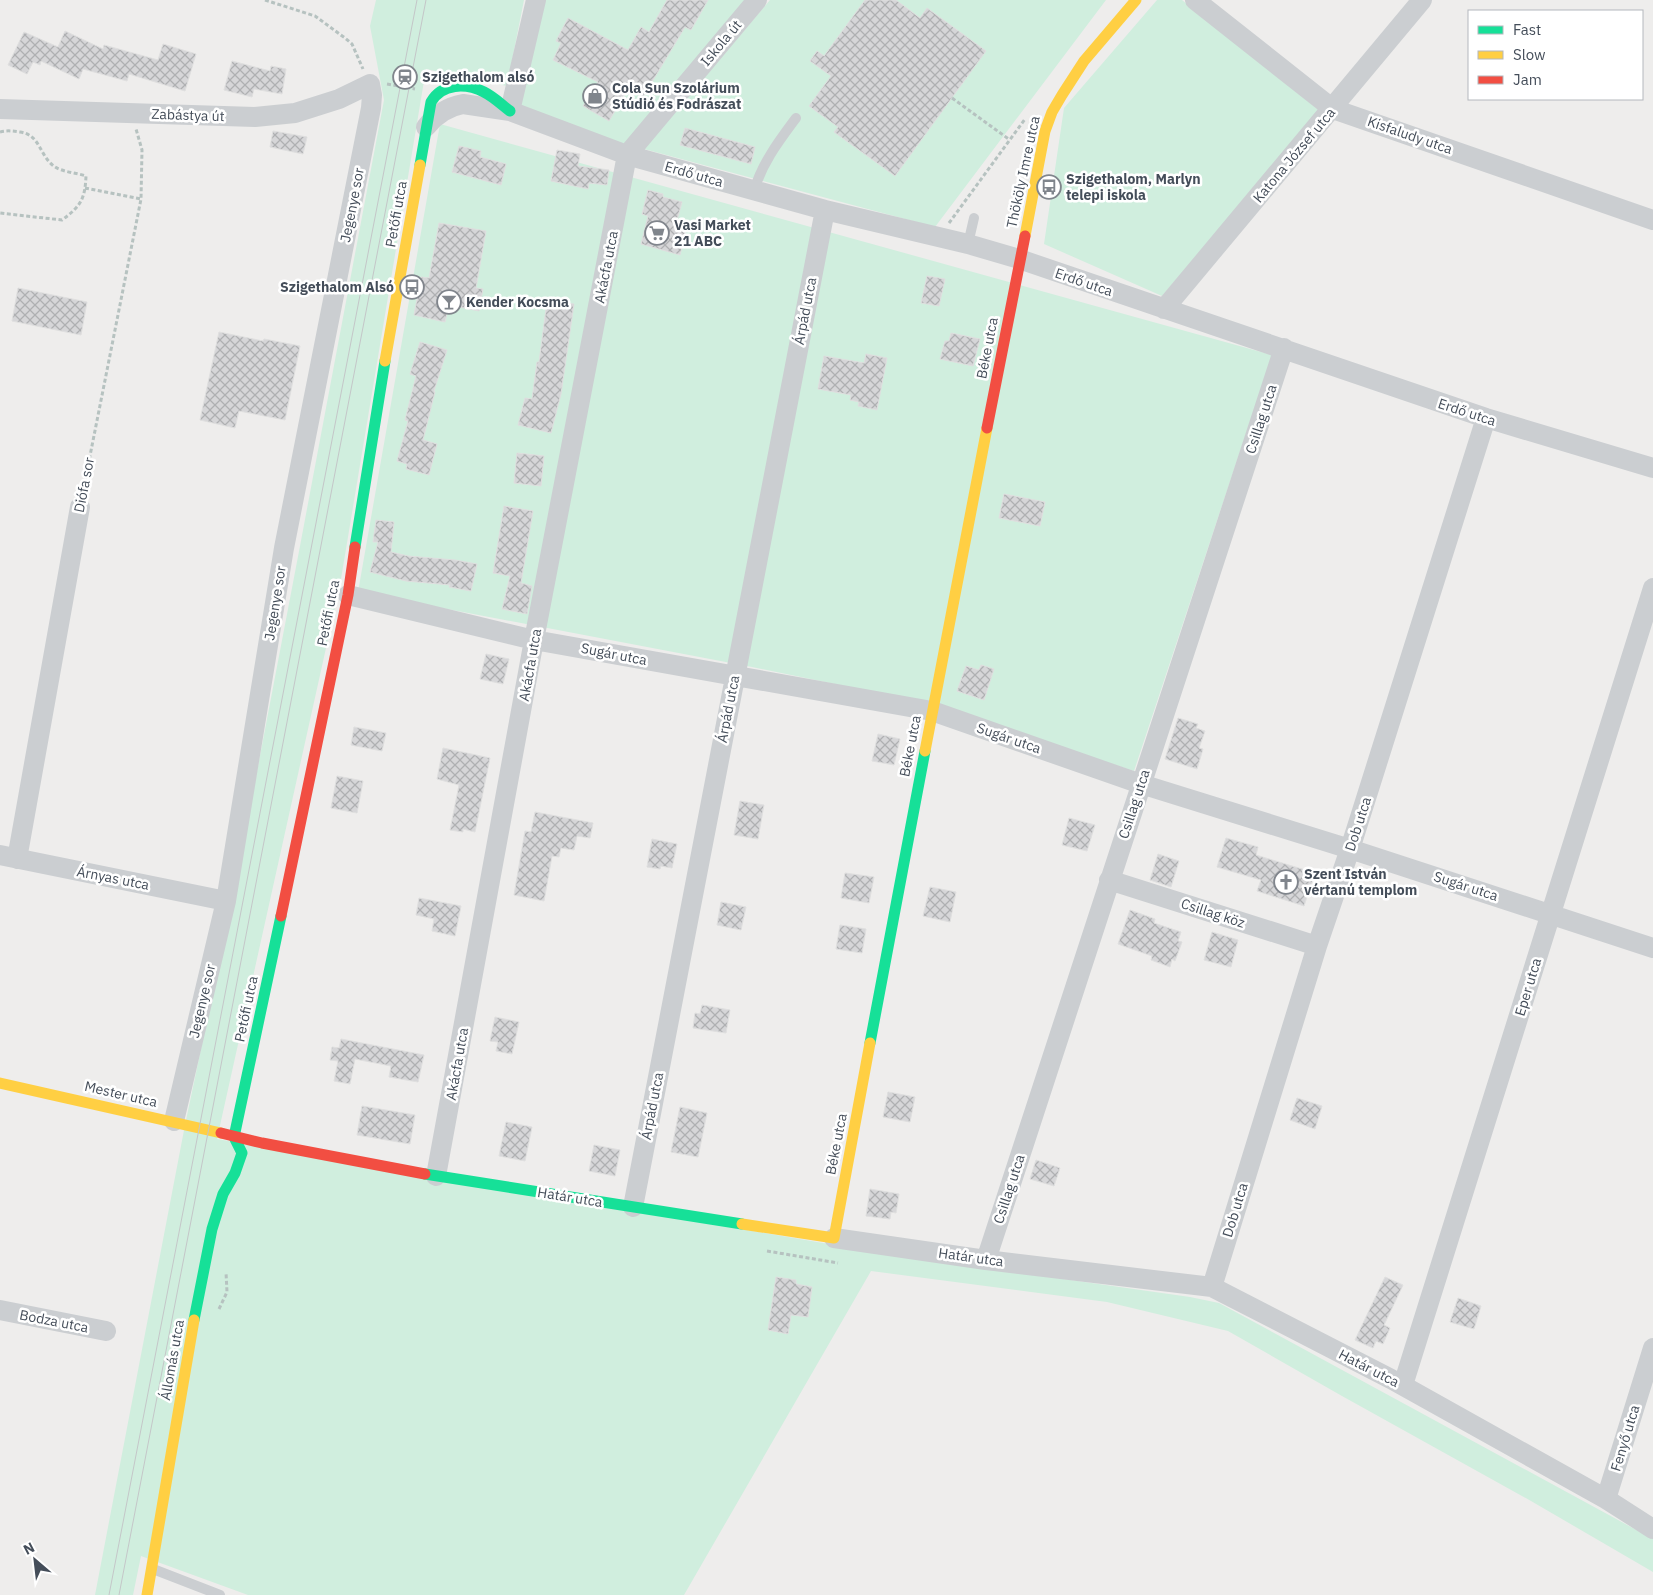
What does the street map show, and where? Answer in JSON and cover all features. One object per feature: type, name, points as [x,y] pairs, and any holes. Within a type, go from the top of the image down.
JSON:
[{"type":"street","points":[[510,111],[536,0]]},
{"type":"street","name":"Iskola út","points":[[627,155],[757,0]]},
{"type":"street","name":"Thököly Imre utca","points":[[1019,259],[1041,146],[1050,115],[1068,83],[1136,0]]},
{"type":"street","name":"Kisfaludy utca","points":[[1195,0],[1333,109],[1653,220]]},
{"type":"street","name":"Katona József utca","points":[[1164,310],[1422,0]]},
{"type":"street","name":"Zabástya út","points":[[0,109],[255,118],[295,113],[339,100],[370,84]]},
{"type":"street","name":"Jegenye sor","points":[[174,1121],[226,901],[284,548],[371,108],[370,84]]},
{"type":"street","name":"Erdő utca","points":[[433,97],[455,86],[472,89],[482,92],[510,111]]},
{"type":"street","name":"Petőfi utca","points":[[234,1137],[348,595],[381,384],[426,127],[433,97]]},
{"type":"street","name":"Erdő utca","points":[[426,127],[439,113],[463,104],[510,111],[627,155],[825,210],[968,244],[1019,259],[1164,310],[1284,348],[1486,418],[1653,468]]},
{"type":"street","name":"Akácfa utca","points":[[436,1176],[534,640],[627,155]]},
{"type":"street","name":"Árpád utca","points":[[633,1207],[825,210]]},
{"type":"street","name":"Béke utca","points":[[834,1238],[1019,259]]},
{"type":"street","name":"Csillag utca","points":[[986,1260],[1284,348]]},
{"type":"street","name":"Dob utca","points":[[1212,1287],[1317,946],[1350,848],[1486,418]]},
{"type":"street","name":"Diófa sor","points":[[9,857],[80,507]]},
{"type":"street","name":"Eper utca","points":[[1403,1385],[1653,588]]},
{"type":"street","name":"Sugár utca","points":[[348,595],[534,640],[932,712],[1141,784],[1350,848],[1653,948]]},
{"type":"street","name":"Árnyas utca","points":[[9,857],[226,901]]},
{"type":"street","name":"Csillag köz","points":[[1109,880],[1317,946]]},
{"type":"street","name":"Mester utca","points":[[0,1083],[174,1121],[234,1137]]},
{"type":"street","name":"Határ utca","points":[[234,1137],[436,1176],[834,1238],[986,1260],[1212,1287],[1403,1385],[1606,1499],[1653,1529]]},
{"type":"street","name":"Állomás utca","points":[[146,1595],[196,1308],[212,1229],[224,1194],[235,1173],[242,1153],[234,1137]]},
{"type":"street","name":"Bodza utca","points":[[1,1313],[106,1331]]},
{"type":"street","name":"Fenyő utca","points":[[1606,1499],[1653,1348]]},
{"type":"lane","points":[[754,191],[770,154],[796,118]]},
{"type":"lane","points":[[968,244],[974,218]]},
{"type":"lane","points":[[151,1568],[220,1595]]},
{"type":"path","points":[[264,0],[315,16],[345,38],[352,44],[370,84]]},
{"type":"path","points":[[394,85],[414,89]]},
{"type":"path","points":[[952,98],[1010,140]]},
{"type":"path","name":"Diófa sor","points":[[80,507],[141,199],[142,150],[138,132],[128,113]]},
{"type":"path","points":[[0,132],[7,130],[26,133],[35,138],[46,158],[56,168],[86,176],[85,192],[77,209],[62,220],[0,213]]},
{"type":"path","points":[[85,188],[141,199]]},
{"type":"green space","points":[[376,0],[524,0],[507,86],[426,69],[340,585],[217,1139],[881,1253],[1190,1297],[1219,1303],[1653,1539],[1653,1572],[1531,1501],[1228,1331],[1107,1302],[871,1271],[684,1595],[248,1595],[141,1556],[133,1595],[95,1595],[185,1125],[234,892],[384,100],[370,26]]},
{"type":"green space","points":[[534,0],[753,0],[627,155],[511,107]]},
{"type":"green space","points":[[770,0],[1106,0],[935,227],[644,149]]},
{"type":"green space","points":[[1157,0],[1182,0],[1320,111],[1162,296],[1044,244],[1064,108]]},
{"type":"green space","points":[[440,124],[1272,355],[1134,771],[922,702],[752,667],[358,592]]},
{"type":"building","points":[[667,0],[708,0],[691,30],[685,27],[643,97],[628,89],[609,121],[583,106],[598,82],[553,60],[561,43],[556,41],[568,18],[628,50],[641,27],[649,32]]},
{"type":"building","points":[[865,0],[896,0],[920,18],[927,8],[986,51],[895,176],[834,132],[838,127],[809,106],[831,76],[810,61],[817,51],[824,56]]},
{"type":"building","points":[[65,31],[103,49],[104,45],[158,60],[163,44],[196,54],[185,91],[129,74],[127,81],[83,69],[79,79],[41,61],[40,65],[33,62],[27,74],[8,65],[24,32],[58,47]]},
{"type":"building","points":[[232,61],[270,71],[271,66],[286,69],[282,94],[254,89],[252,97],[224,90]]},
{"type":"building","points":[[685,128],[755,147],[751,164],[680,145]]},
{"type":"building","points":[[273,131],[307,137],[303,154],[270,147]]},
{"type":"building","points":[[459,146],[481,151],[480,157],[506,164],[501,185],[452,172]]},
{"type":"building","points":[[557,150],[580,154],[578,166],[609,170],[607,185],[589,183],[588,189],[551,181]]},
{"type":"building","points":[[648,190],[663,194],[663,197],[682,202],[676,224],[687,227],[680,255],[641,244],[648,216],[642,214]]},
{"type":"building","points":[[439,223],[486,231],[476,288],[483,289],[479,311],[449,305],[445,322],[414,315],[421,277],[429,278]]},
{"type":"building","points":[[927,276],[945,279],[939,306],[921,303]]},
{"type":"building","points":[[18,288],[87,302],[81,335],[12,321]]},
{"type":"building","points":[[547,301],[574,304],[561,394],[551,433],[518,425],[525,398],[532,399]]},
{"type":"building","points":[[219,332],[300,346],[285,420],[239,411],[235,428],[200,420]]},
{"type":"building","points":[[951,333],[980,339],[973,366],[940,359],[945,341],[949,341]]},
{"type":"building","points":[[420,342],[447,350],[434,391],[423,440],[437,444],[429,475],[406,469],[407,464],[397,461],[408,421],[405,420],[416,376],[410,374]]},
{"type":"building","points":[[866,354],[887,358],[877,410],[858,406],[859,402],[850,400],[851,395],[818,389],[824,356],[864,363]]},
{"type":"building","points":[[517,453],[544,456],[541,486],[514,483]]},
{"type":"building","points":[[1004,494],[1045,502],[1040,526],[999,518]]},
{"type":"building","points":[[504,506],[533,511],[521,583],[532,586],[527,614],[502,609],[510,576],[493,573]]},
{"type":"building","points":[[376,520],[394,522],[391,552],[408,556],[477,564],[471,591],[449,587],[450,585],[406,581],[370,572],[378,542],[373,542]]},
{"type":"building","points":[[486,654],[509,659],[503,684],[480,679]]},
{"type":"building","points":[[981,665],[994,669],[984,700],[957,691],[966,666],[979,670]]},
{"type":"building","points":[[1178,718],[1198,724],[1196,728],[1205,731],[1199,748],[1203,749],[1197,769],[1165,759]]},
{"type":"building","points":[[354,727],[386,733],[382,751],[351,745]]},
{"type":"building","points":[[878,734],[900,739],[894,765],[872,761]]},
{"type":"building","points":[[443,748],[490,758],[475,832],[463,829],[463,832],[450,830],[459,785],[437,779]]},
{"type":"building","points":[[337,776],[363,781],[357,813],[331,808]]},
{"type":"building","points":[[740,801],[764,805],[758,839],[734,835]]},
{"type":"building","points":[[535,812],[593,823],[590,838],[577,836],[574,850],[561,848],[559,857],[552,856],[544,901],[514,895],[525,831],[531,832]]},
{"type":"building","points":[[1069,818],[1095,825],[1087,851],[1062,845]]},
{"type":"building","points":[[1226,838],[1258,847],[1256,855],[1315,873],[1304,906],[1257,891],[1261,880],[1217,867]]},
{"type":"building","points":[[652,839],[677,844],[672,868],[661,866],[660,869],[647,867]]},
{"type":"building","points":[[1158,854],[1179,861],[1171,887],[1150,880]]},
{"type":"building","points":[[845,873],[874,877],[869,903],[841,898]]},
{"type":"building","points":[[930,887],[956,892],[950,922],[923,916]]},
{"type":"building","points":[[419,898],[461,906],[455,936],[432,931],[434,919],[416,915]]},
{"type":"building","points":[[721,902],[746,907],[741,930],[717,925]]},
{"type":"building","points":[[1130,910],[1155,919],[1154,923],[1181,932],[1178,941],[1182,942],[1175,961],[1172,959],[1170,967],[1151,960],[1152,956],[1118,944]]},
{"type":"building","points":[[840,925],[866,929],[862,953],[836,949]]},
{"type":"building","points":[[1212,932],[1238,940],[1231,967],[1204,960]]},
{"type":"building","points":[[702,1005],[730,1010],[726,1033],[693,1028],[695,1013],[700,1014]]},
{"type":"building","points":[[495,1017],[519,1022],[512,1054],[496,1051],[498,1042],[490,1041]]},
{"type":"building","points":[[341,1039],[424,1055],[418,1082],[389,1077],[391,1066],[355,1059],[350,1084],[334,1081],[338,1061],[330,1060],[332,1047],[339,1048]]},
{"type":"building","points":[[888,1092],[915,1097],[910,1122],[883,1117]]},
{"type":"building","points":[[1297,1098],[1322,1106],[1315,1129],[1290,1120]]},
{"type":"building","points":[[362,1106],[415,1115],[410,1144],[357,1135]]},
{"type":"building","points":[[680,1107],[707,1113],[698,1157],[671,1152]]},
{"type":"building","points":[[506,1122],[532,1127],[525,1161],[499,1156]]},
{"type":"building","points":[[594,1145],[620,1150],[615,1176],[589,1171]]},
{"type":"building","points":[[1036,1160],[1060,1168],[1054,1186],[1030,1179]]},
{"type":"building","points":[[870,1189],[899,1194],[896,1213],[891,1212],[890,1219],[866,1216]]},
{"type":"building","points":[[776,1277],[796,1280],[796,1284],[812,1287],[808,1317],[791,1315],[788,1334],[768,1330]]},
{"type":"building","points":[[1385,1277],[1403,1285],[1384,1325],[1390,1328],[1383,1344],[1376,1341],[1373,1348],[1355,1340]]},
{"type":"building","points":[[1458,1298],[1481,1306],[1474,1329],[1450,1322]]},
{"type":"tram line","points":[[109,1595],[417,0]]},
{"type":"tram line","points":[[119,1595],[426,0]]},
{"type":"traffic: fast","points":[[420,165],[431,102],[441,91],[455,86],[477,89],[491,96],[510,111]]},
{"type":"traffic: fast","points":[[355,547],[385,361]]},
{"type":"traffic: fast","points":[[870,1043],[925,751]]},
{"type":"traffic: fast","points":[[234,1137],[281,916]]},
{"type":"traffic: fast","points":[[194,1320],[212,1229],[223,1194],[235,1173],[242,1153],[234,1137]]},
{"type":"traffic: fast","points":[[425,1174],[742,1224]]},
{"type":"traffic: slow","points":[[1025,236],[1045,131],[1052,112],[1084,61],[1136,0]]},
{"type":"traffic: slow","points":[[385,361],[420,165]]},
{"type":"traffic: slow","points":[[925,751],[987,428]]},
{"type":"traffic: slow","points":[[742,1224],[834,1238],[870,1043]]},
{"type":"traffic: slow","points":[[0,1083],[221,1133]]},
{"type":"traffic: slow","points":[[147,1595],[194,1320]]},
{"type":"traffic: jam","points":[[987,428],[1025,236]]},
{"type":"traffic: jam","points":[[281,916],[348,595],[355,547]]},
{"type":"traffic: jam","points":[[221,1133],[262,1143],[425,1174]]},
{"type":"place","name":"Szigethalom alsó","points":[[405,77]]},
{"type":"place","name":"Cola Sun Szolárium Stúdió és Fodrászat","points":[[595,96]]},
{"type":"place","name":"Szigethalom, Marlyn telepi iskola","points":[[1049,187]]},
{"type":"place","name":"Vasi Market 21 ABC","points":[[657,233]]},
{"type":"place","name":"Szigethalom Alsó","points":[[412,287]]},
{"type":"place","name":"Kender Kocsma","points":[[449,302]]},
{"type":"place","name":"Szent István vértanú templom","points":[[1286,882]]}]
